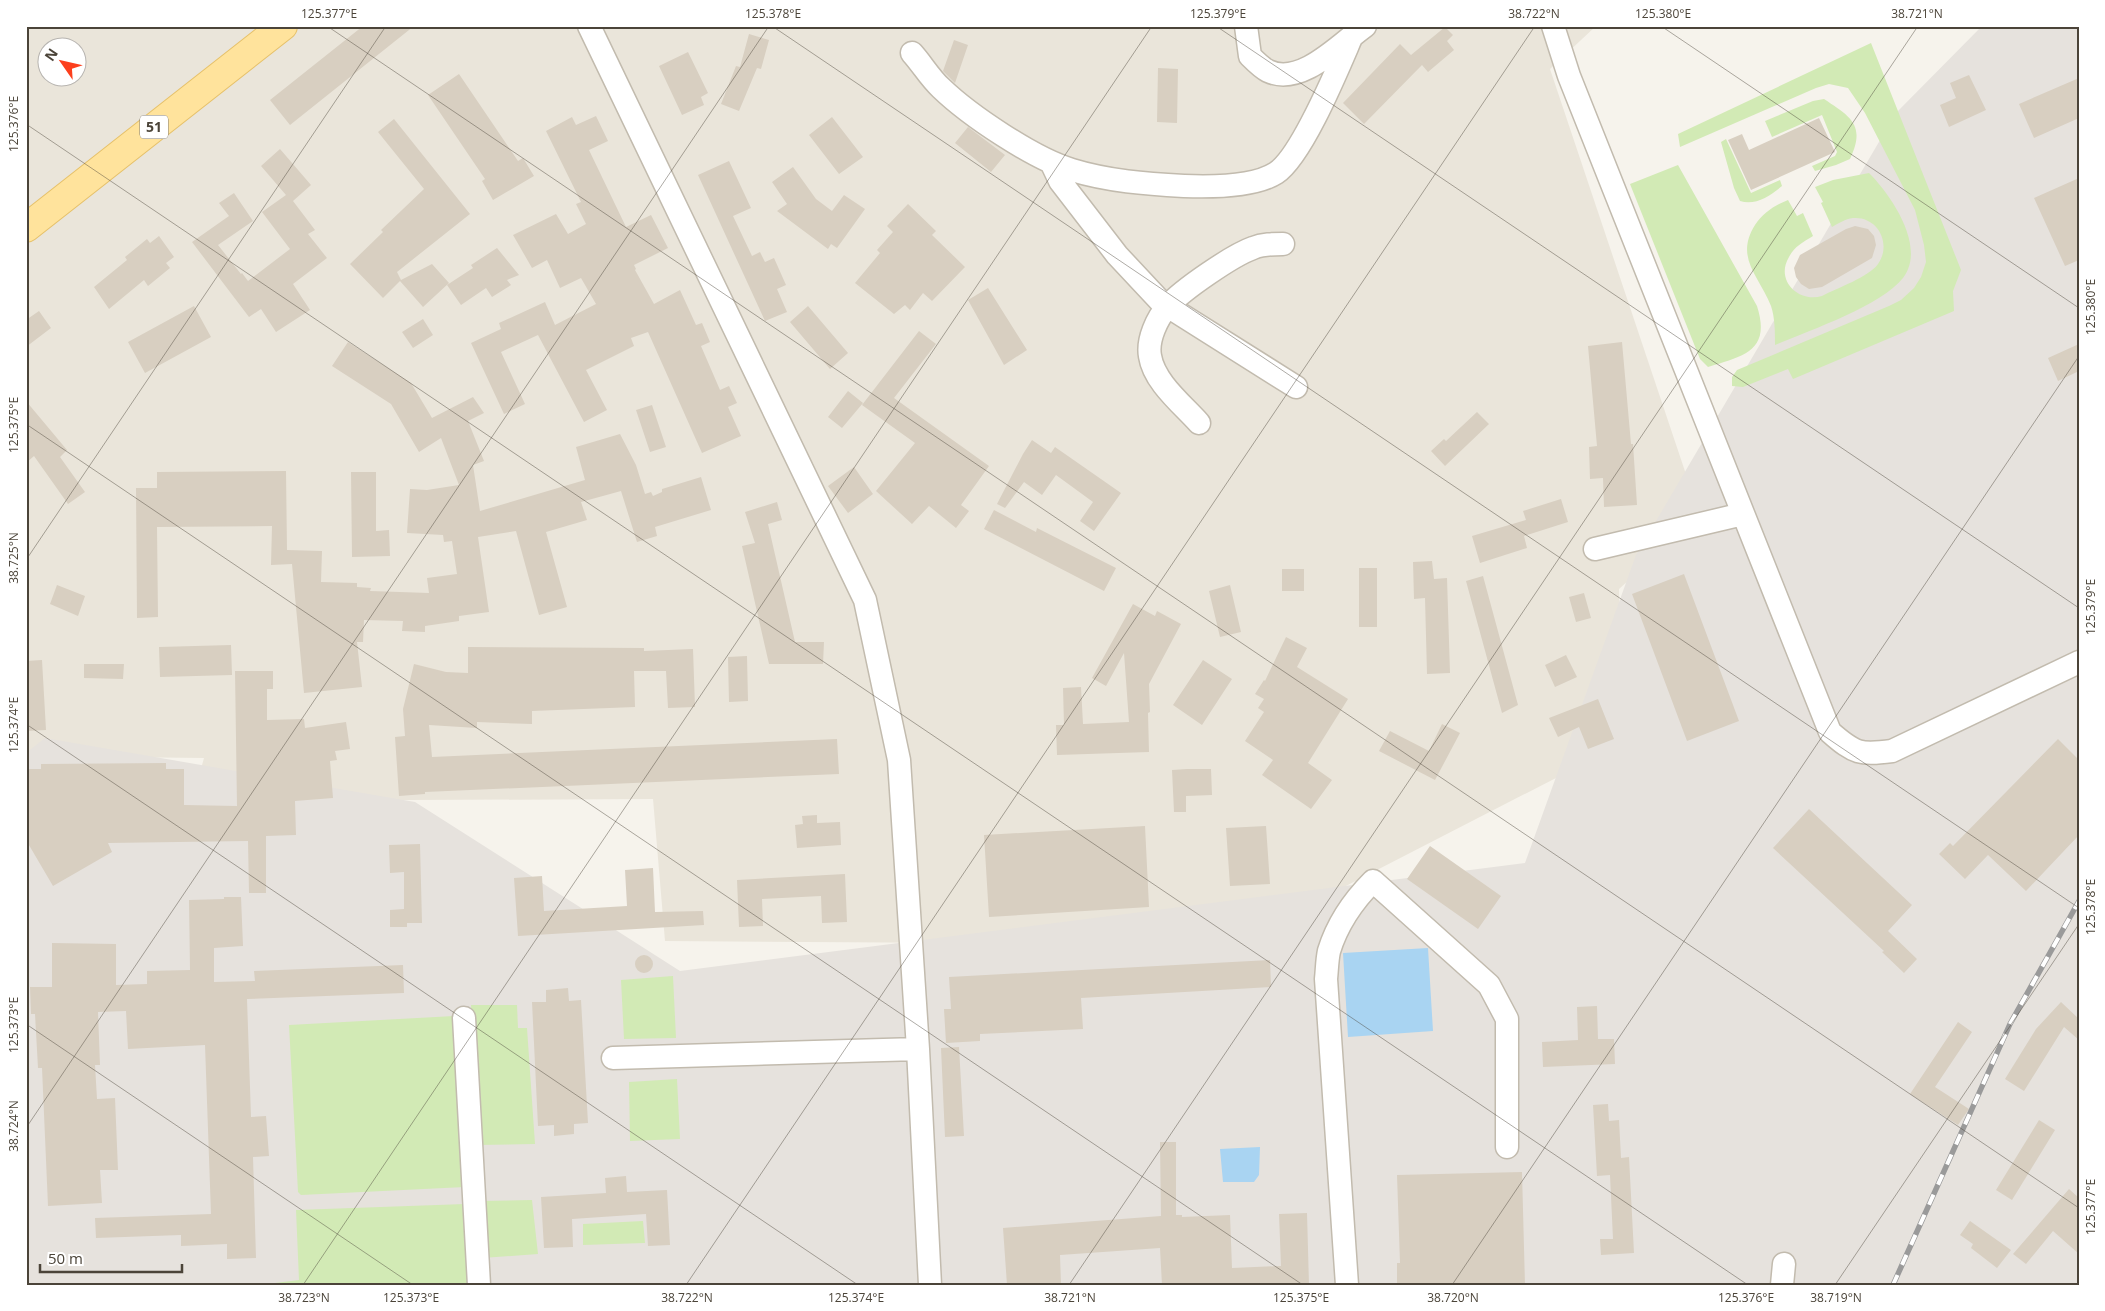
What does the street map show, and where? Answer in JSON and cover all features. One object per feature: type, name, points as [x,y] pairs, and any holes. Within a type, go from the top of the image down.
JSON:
[{"type":"main road","name":"51","points":[[26,228],[283,26]]},
{"type":"street","points":[[589,26],[865,600],[899,760],[918,1049],[930,1285]]},
{"type":"street","points":[[1246,26],[1250,56],[1268,71],[1281,74],[1303,71],[1332,53],[1358,32]]},
{"type":"street","points":[[1553,26],[1568,76],[1830,732],[1847,746],[1867,754],[1892,751],[2079,662]]},
{"type":"street","points":[[912,53],[940,88],[965,108],[1001,134],[1051,162],[1072,170],[1134,183],[1207,187],[1260,180],[1276,172],[1288,161],[1311,123],[1358,32]]},
{"type":"street","points":[[1051,162],[1060,181],[1117,255],[1145,287],[1167,306],[1296,387]]},
{"type":"street","points":[[1199,423],[1155,373],[1149,354],[1153,332],[1167,306],[1204,277],[1253,248],[1283,244]]},
{"type":"street","points":[[1595,549],[1743,514]]},
{"type":"street","points":[[1347,1285],[1326,979],[1328,953],[1336,933],[1358,896],[1373,881],[1489,984],[1507,1019],[1507,1147]]},
{"type":"street","points":[[464,1018],[479,1285]]},
{"type":"street","points":[[613,1058],[918,1049]]},
{"type":"shaded area","points":[[26,26],[1596,26],[1550,69],[1700,516],[1619,589],[1622,744],[1307,906],[1113,944],[665,941],[653,799],[192,801],[204,758],[26,756]]},
{"type":"shaded area","points":[[1982,26],[2079,26],[2079,1285],[26,1285],[26,753],[45,738],[415,802],[680,971],[1525,863],[1636,555],[1896,113]]},
{"type":"green space","points":[[1871,43],[1961,270],[1953,291],[1954,311],[1793,379],[1788,369],[1743,387],[1732,386],[1732,377],[1737,370],[1901,300],[1914,288],[1921,277],[1926,262],[1924,245],[1915,210],[1865,113],[1848,88],[1829,84],[1816,88],[1680,147],[1678,134]]},
{"type":"green space","points":[[1824,99],[1842,111],[1853,123],[1856,130],[1855,147],[1850,159],[1815,171],[1812,166],[1835,156],[1837,152],[1822,115],[1772,137],[1765,121],[1813,101]]},
{"type":"green space","points":[[1726,139],[1751,193],[1780,180],[1782,186],[1757,201],[1740,201],[1734,188],[1721,142]]},
{"type":"green space","points":[[1678,165],[1757,306],[1760,321],[1760,333],[1752,349],[1733,359],[1708,367],[1700,359],[1630,184]]},
{"type":"green space","points":[[1869,173],[1896,208],[1909,237],[1911,252],[1909,265],[1903,278],[1893,288],[1862,308],[1775,345],[1774,320],[1771,306],[1751,267],[1748,257],[1749,237],[1755,225],[1770,210],[1788,200],[1797,216],[1803,213],[1813,236],[1793,250],[1785,266],[1785,274],[1791,288],[1797,293],[1813,297],[1822,296],[1860,278],[1874,269],[1882,256],[1884,248],[1883,240],[1876,226],[1862,219],[1853,218],[1845,220],[1832,227],[1815,187],[1833,180]]},
{"type":"green space","points":[[673,976],[676,1038],[624,1039],[621,980]]},
{"type":"green space","points":[[471,1005],[517,1005],[518,1028],[527,1028],[535,1144],[476,1145]]},
{"type":"green space","points":[[454,1016],[465,1187],[301,1195],[298,1192],[289,1025]]},
{"type":"green space","points":[[677,1079],[680,1139],[630,1141],[629,1082]]},
{"type":"green space","points":[[532,1200],[538,1254],[482,1258],[479,1201]]},
{"type":"green space","points":[[465,1204],[469,1285],[259,1285],[299,1280],[296,1210]]},
{"type":"green space","points":[[643,1221],[645,1243],[583,1245],[583,1224]]},
{"type":"water","points":[[1428,948],[1433,1031],[1348,1037],[1343,953]]},
{"type":"water","points":[[1260,1147],[1259,1175],[1254,1182],[1223,1182],[1220,1149]]},
{"type":"building","points":[[363,26],[414,26],[290,125],[270,100]]},
{"type":"building","points":[[1445,27],[1453,35],[1447,41],[1454,50],[1428,72],[1422,65],[1364,124],[1343,103],[1400,44],[1411,55]]},
{"type":"building","points":[[749,34],[769,40],[761,69],[757,68],[739,111],[721,104],[736,66],[740,67]]},
{"type":"building","points":[[954,40],[968,45],[955,83],[943,71]]},
{"type":"building","points":[[688,52],[708,93],[701,97],[704,105],[682,115],[659,66]]},
{"type":"building","points":[[1158,68],[1178,69],[1177,123],[1157,122]]},
{"type":"building","points":[[459,74],[518,161],[523,158],[534,176],[493,200],[482,181],[485,179],[428,95]]},
{"type":"building","points":[[1969,75],[1986,110],[1949,127],[1940,105],[1956,98],[1950,83]]},
{"type":"building","points":[[2079,78],[2079,118],[2034,138],[2019,104]]},
{"type":"building","points":[[596,116],[608,141],[589,150],[626,227],[651,215],[668,248],[634,265],[635,270],[654,304],[680,290],[696,325],[702,323],[710,342],[701,346],[720,390],[729,386],[737,403],[728,407],[741,436],[702,453],[648,332],[631,338],[634,346],[586,370],[607,410],[584,422],[538,335],[501,352],[525,404],[504,414],[471,343],[501,329],[499,323],[545,302],[555,325],[596,304],[581,278],[560,288],[547,260],[532,268],[513,235],[556,214],[568,234],[586,224],[576,204],[581,202],[546,131],[572,117],[576,125]]},
{"type":"building","points":[[832,117],[863,157],[839,174],[809,135]]},
{"type":"building","points":[[1819,118],[1835,152],[1751,190],[1728,140],[1742,134],[1749,150]]},
{"type":"building","points":[[394,119],[470,214],[397,272],[401,280],[432,264],[449,283],[423,307],[400,281],[383,298],[350,264],[383,232],[381,230],[424,189],[378,132]]},
{"type":"building","points":[[968,127],[1005,155],[991,172],[955,143]]},
{"type":"building","points":[[280,149],[311,185],[293,201],[315,230],[308,234],[327,258],[293,284],[310,310],[276,332],[261,309],[249,317],[192,242],[229,216],[219,203],[234,193],[253,221],[218,245],[248,281],[290,249],[262,212],[286,195],[261,166]]},
{"type":"building","points":[[729,161],[751,208],[733,216],[752,256],[760,252],[765,262],[774,258],[786,285],[777,289],[787,312],[765,321],[698,175]]},
{"type":"building","points":[[793,167],[816,199],[832,211],[844,195],[865,209],[837,248],[831,244],[828,249],[777,211],[787,204],[772,182]]},
{"type":"building","points":[[2079,178],[2079,260],[2065,266],[2034,198]]},
{"type":"building","points":[[908,204],[936,231],[932,235],[965,267],[932,301],[923,293],[910,310],[905,305],[894,314],[855,283],[880,253],[877,250],[893,232],[887,226]]},
{"type":"building","points":[[1855,226],[1868,229],[1874,236],[1876,245],[1872,258],[1822,287],[1809,289],[1801,284],[1796,277],[1794,268],[1800,255],[1846,229]]},
{"type":"building","points":[[159,236],[174,257],[166,263],[170,268],[148,286],[144,280],[109,309],[94,287],[127,260],[125,257],[147,239],[150,243]]},
{"type":"building","points":[[497,248],[519,275],[507,280],[511,285],[492,297],[486,288],[461,305],[447,285],[473,268],[471,265]]},
{"type":"building","points":[[988,288],[1027,350],[1004,365],[968,300]]},
{"type":"building","points":[[194,306],[211,337],[145,373],[128,342]]},
{"type":"building","points":[[808,306],[848,353],[830,369],[790,322]]},
{"type":"building","points":[[39,311],[51,328],[26,347],[26,320]]},
{"type":"building","points":[[423,319],[433,335],[413,348],[402,332]]},
{"type":"building","points":[[919,331],[936,344],[894,398],[989,466],[961,505],[969,511],[956,528],[929,506],[912,524],[876,491],[915,443],[862,405]]},
{"type":"building","points":[[348,342],[411,383],[432,418],[473,397],[484,413],[468,421],[484,461],[473,465],[480,511],[585,480],[576,447],[620,434],[636,465],[645,494],[651,492],[653,496],[662,492],[662,489],[701,477],[711,510],[655,527],[657,536],[637,542],[621,491],[581,502],[587,520],[546,532],[567,607],[539,615],[516,531],[478,537],[489,612],[459,616],[459,621],[425,626],[425,632],[402,631],[403,621],[364,620],[363,642],[357,642],[362,687],[304,693],[292,564],[271,565],[272,526],[157,527],[158,617],[137,618],[136,488],[157,488],[157,472],[286,471],[287,550],[322,551],[321,582],[357,583],[357,587],[371,588],[370,591],[429,593],[427,578],[457,574],[452,541],[444,542],[443,535],[407,533],[410,489],[427,490],[459,485],[441,438],[419,452],[391,404],[332,366]]},
{"type":"building","points":[[1622,342],[1631,444],[1633,444],[1637,505],[1604,507],[1603,478],[1590,479],[1589,447],[1597,446],[1588,346]]},
{"type":"building","points":[[2079,344],[2079,371],[2058,381],[2048,358]]},
{"type":"building","points":[[848,391],[863,403],[842,428],[828,417]]},
{"type":"building","points":[[26,401],[67,450],[60,457],[85,492],[68,504],[34,456],[26,463]]},
{"type":"building","points":[[652,405],[666,447],[650,452],[636,410]]},
{"type":"building","points":[[1477,412],[1489,424],[1445,466],[1431,451],[1444,439],[1446,441]]},
{"type":"building","points":[[1032,440],[1051,453],[1055,447],[1121,493],[1094,531],[1080,521],[1093,502],[1056,475],[1042,495],[1024,482],[1005,508],[997,504]]},
{"type":"building","points":[[854,467],[873,494],[848,513],[828,486]]},
{"type":"building","points":[[351,472],[376,472],[376,531],[389,530],[390,556],[352,557]]},
{"type":"building","points":[[1561,499],[1568,522],[1524,536],[1527,548],[1480,563],[1472,536],[1526,520],[1523,511]]},
{"type":"building","points":[[777,502],[782,520],[768,524],[795,642],[824,642],[823,664],[769,664],[742,546],[755,543],[745,512]]},
{"type":"building","points":[[994,510],[1036,532],[1037,528],[1116,568],[1104,591],[984,529]]},
{"type":"building","points":[[1432,561],[1434,579],[1447,578],[1450,673],[1427,674],[1425,598],[1414,599],[1413,562]]},
{"type":"building","points":[[1359,568],[1377,568],[1377,627],[1359,627]]},
{"type":"building","points":[[1282,569],[1304,569],[1304,591],[1282,591]]},
{"type":"building","points":[[1684,574],[1739,721],[1687,741],[1632,594]]},
{"type":"building","points":[[1483,576],[1518,705],[1502,713],[1466,581]]},
{"type":"building","points":[[57,585],[85,596],[78,616],[50,604]]},
{"type":"building","points":[[1230,585],[1241,632],[1220,637],[1209,591]]},
{"type":"building","points":[[1584,593],[1591,618],[1576,622],[1569,597]]},
{"type":"building","points":[[1133,604],[1155,616],[1157,611],[1181,624],[1149,684],[1149,752],[1057,755],[1056,725],[1064,725],[1063,688],[1081,687],[1083,724],[1129,722],[1124,653],[1106,686],[1092,678]]},
{"type":"building","points":[[1286,637],[1307,648],[1297,667],[1348,699],[1308,763],[1332,780],[1311,809],[1262,775],[1273,760],[1245,741],[1264,712],[1258,708],[1264,699],[1255,694],[1265,681]]},
{"type":"building","points":[[231,645],[232,675],[160,677],[159,647]]},
{"type":"building","points":[[468,647],[644,648],[644,651],[693,649],[695,707],[668,708],[666,671],[634,671],[635,707],[532,711],[532,724],[477,722],[477,728],[429,725],[432,757],[837,739],[839,774],[425,792],[425,794],[399,796],[395,737],[405,736],[403,709],[414,664],[446,672],[468,673]]},
{"type":"building","points":[[1566,655],[1577,677],[1555,687],[1545,665]]},
{"type":"building","points":[[747,656],[748,701],[729,702],[728,657]]},
{"type":"building","points":[[42,660],[46,730],[26,731],[26,661]]},
{"type":"building","points":[[1203,660],[1232,679],[1202,725],[1173,705]]},
{"type":"building","points":[[84,664],[124,664],[123,679],[84,678]]},
{"type":"building","points":[[235,671],[273,671],[273,689],[267,689],[267,720],[304,719],[305,728],[346,722],[350,749],[335,751],[337,760],[330,761],[333,798],[295,801],[296,835],[266,836],[266,893],[249,893],[248,841],[108,843],[112,852],[53,886],[26,840],[26,801],[29,801],[29,769],[41,769],[41,764],[166,763],[166,769],[184,769],[184,805],[237,806]]},
{"type":"building","points":[[1598,699],[1614,739],[1588,749],[1579,727],[1558,737],[1549,718]]},
{"type":"building","points":[[1442,724],[1460,733],[1435,780],[1379,751],[1390,731],[1429,751]]},
{"type":"building","points":[[2058,739],[2079,760],[2079,835],[2026,891],[1988,855],[1965,879],[1939,854],[1950,843],[1953,846]]},
{"type":"building","points":[[1211,769],[1212,795],[1186,796],[1186,812],[1174,812],[1172,770]]},
{"type":"building","points":[[1809,809],[1912,905],[1888,931],[1917,959],[1904,973],[1882,952],[1884,951],[1773,848]]},
{"type":"building","points":[[817,815],[817,823],[840,822],[841,845],[797,848],[795,825],[803,824],[802,816]]},
{"type":"building","points":[[1145,826],[1149,907],[989,917],[984,835]]},
{"type":"building","points":[[1266,826],[1270,884],[1230,886],[1226,828]]},
{"type":"building","points":[[420,844],[422,923],[407,923],[407,927],[390,927],[390,910],[404,909],[404,872],[390,873],[389,845]]},
{"type":"building","points":[[1430,846],[1501,896],[1478,929],[1407,879]]},
{"type":"building","points":[[653,868],[655,912],[703,911],[704,925],[518,936],[514,878],[542,876],[544,911],[627,906],[625,870]]},
{"type":"building","points":[[845,874],[847,922],[822,923],[821,896],[762,899],[763,926],[739,927],[737,880]]},
{"type":"building","points":[[224,897],[241,897],[243,946],[214,948],[214,982],[255,981],[254,971],[403,965],[404,993],[247,999],[251,1117],[266,1116],[269,1156],[253,1157],[256,1258],[227,1259],[227,1244],[181,1246],[181,1235],[96,1238],[95,1218],[211,1214],[205,1045],[128,1049],[126,1011],[98,1012],[100,1065],[95,1065],[97,1099],[115,1098],[118,1170],[100,1170],[102,1203],[48,1206],[42,1068],[38,1068],[35,1014],[31,1014],[30,987],[52,987],[52,943],[116,944],[116,985],[147,984],[147,971],[190,970],[189,900],[224,899]]},
{"type":"building","points":[[644,955],[650,958],[653,964],[650,970],[644,973],[638,970],[635,964],[638,958]]},
{"type":"building","points":[[1270,960],[1271,987],[1081,998],[1083,1029],[980,1034],[980,1041],[946,1043],[944,1009],[951,1009],[949,977]]},
{"type":"building","points":[[568,988],[569,1001],[581,1000],[588,1123],[574,1124],[574,1134],[554,1136],[554,1125],[538,1126],[532,1002],[546,1002],[546,990]]},
{"type":"building","points":[[2061,1002],[2079,1019],[2079,1040],[2064,1027],[2024,1091],[2005,1079],[2036,1029]]},
{"type":"building","points":[[1597,1006],[1598,1039],[1614,1039],[1615,1064],[1543,1067],[1542,1042],[1578,1040],[1577,1007]]},
{"type":"building","points":[[1958,1022],[1972,1032],[1935,1087],[1969,1109],[1958,1125],[1910,1094]]},
{"type":"building","points":[[959,1047],[964,1136],[945,1137],[941,1048]]},
{"type":"building","points":[[1608,1104],[1609,1121],[1619,1120],[1621,1158],[1629,1157],[1634,1253],[1601,1255],[1600,1239],[1613,1239],[1610,1175],[1597,1176],[1593,1105]]},
{"type":"building","points":[[2039,1120],[2055,1130],[2012,1200],[1996,1190]]},
{"type":"building","points":[[1160,1142],[1176,1142],[1176,1215],[1182,1215],[1182,1217],[1230,1215],[1232,1268],[1281,1266],[1279,1214],[1307,1213],[1309,1285],[1162,1285],[1160,1248],[1060,1255],[1061,1285],[1007,1285],[1003,1228],[1161,1216]]},
{"type":"building","points":[[1522,1172],[1525,1285],[1397,1285],[1397,1263],[1400,1263],[1397,1175]]},
{"type":"building","points":[[626,1176],[627,1192],[667,1190],[670,1245],[648,1246],[646,1214],[572,1219],[573,1247],[544,1248],[541,1197],[606,1193],[605,1178]]},
{"type":"building","points":[[2069,1189],[2079,1198],[2079,1254],[2053,1231],[2026,1264],[2013,1254]]},
{"type":"building","points":[[1970,1221],[2011,1250],[1997,1268],[1971,1248],[1973,1244],[1960,1235]]},
{"type":"railway","points":[[1893,1285],[2010,1024],[2079,901]]}]
